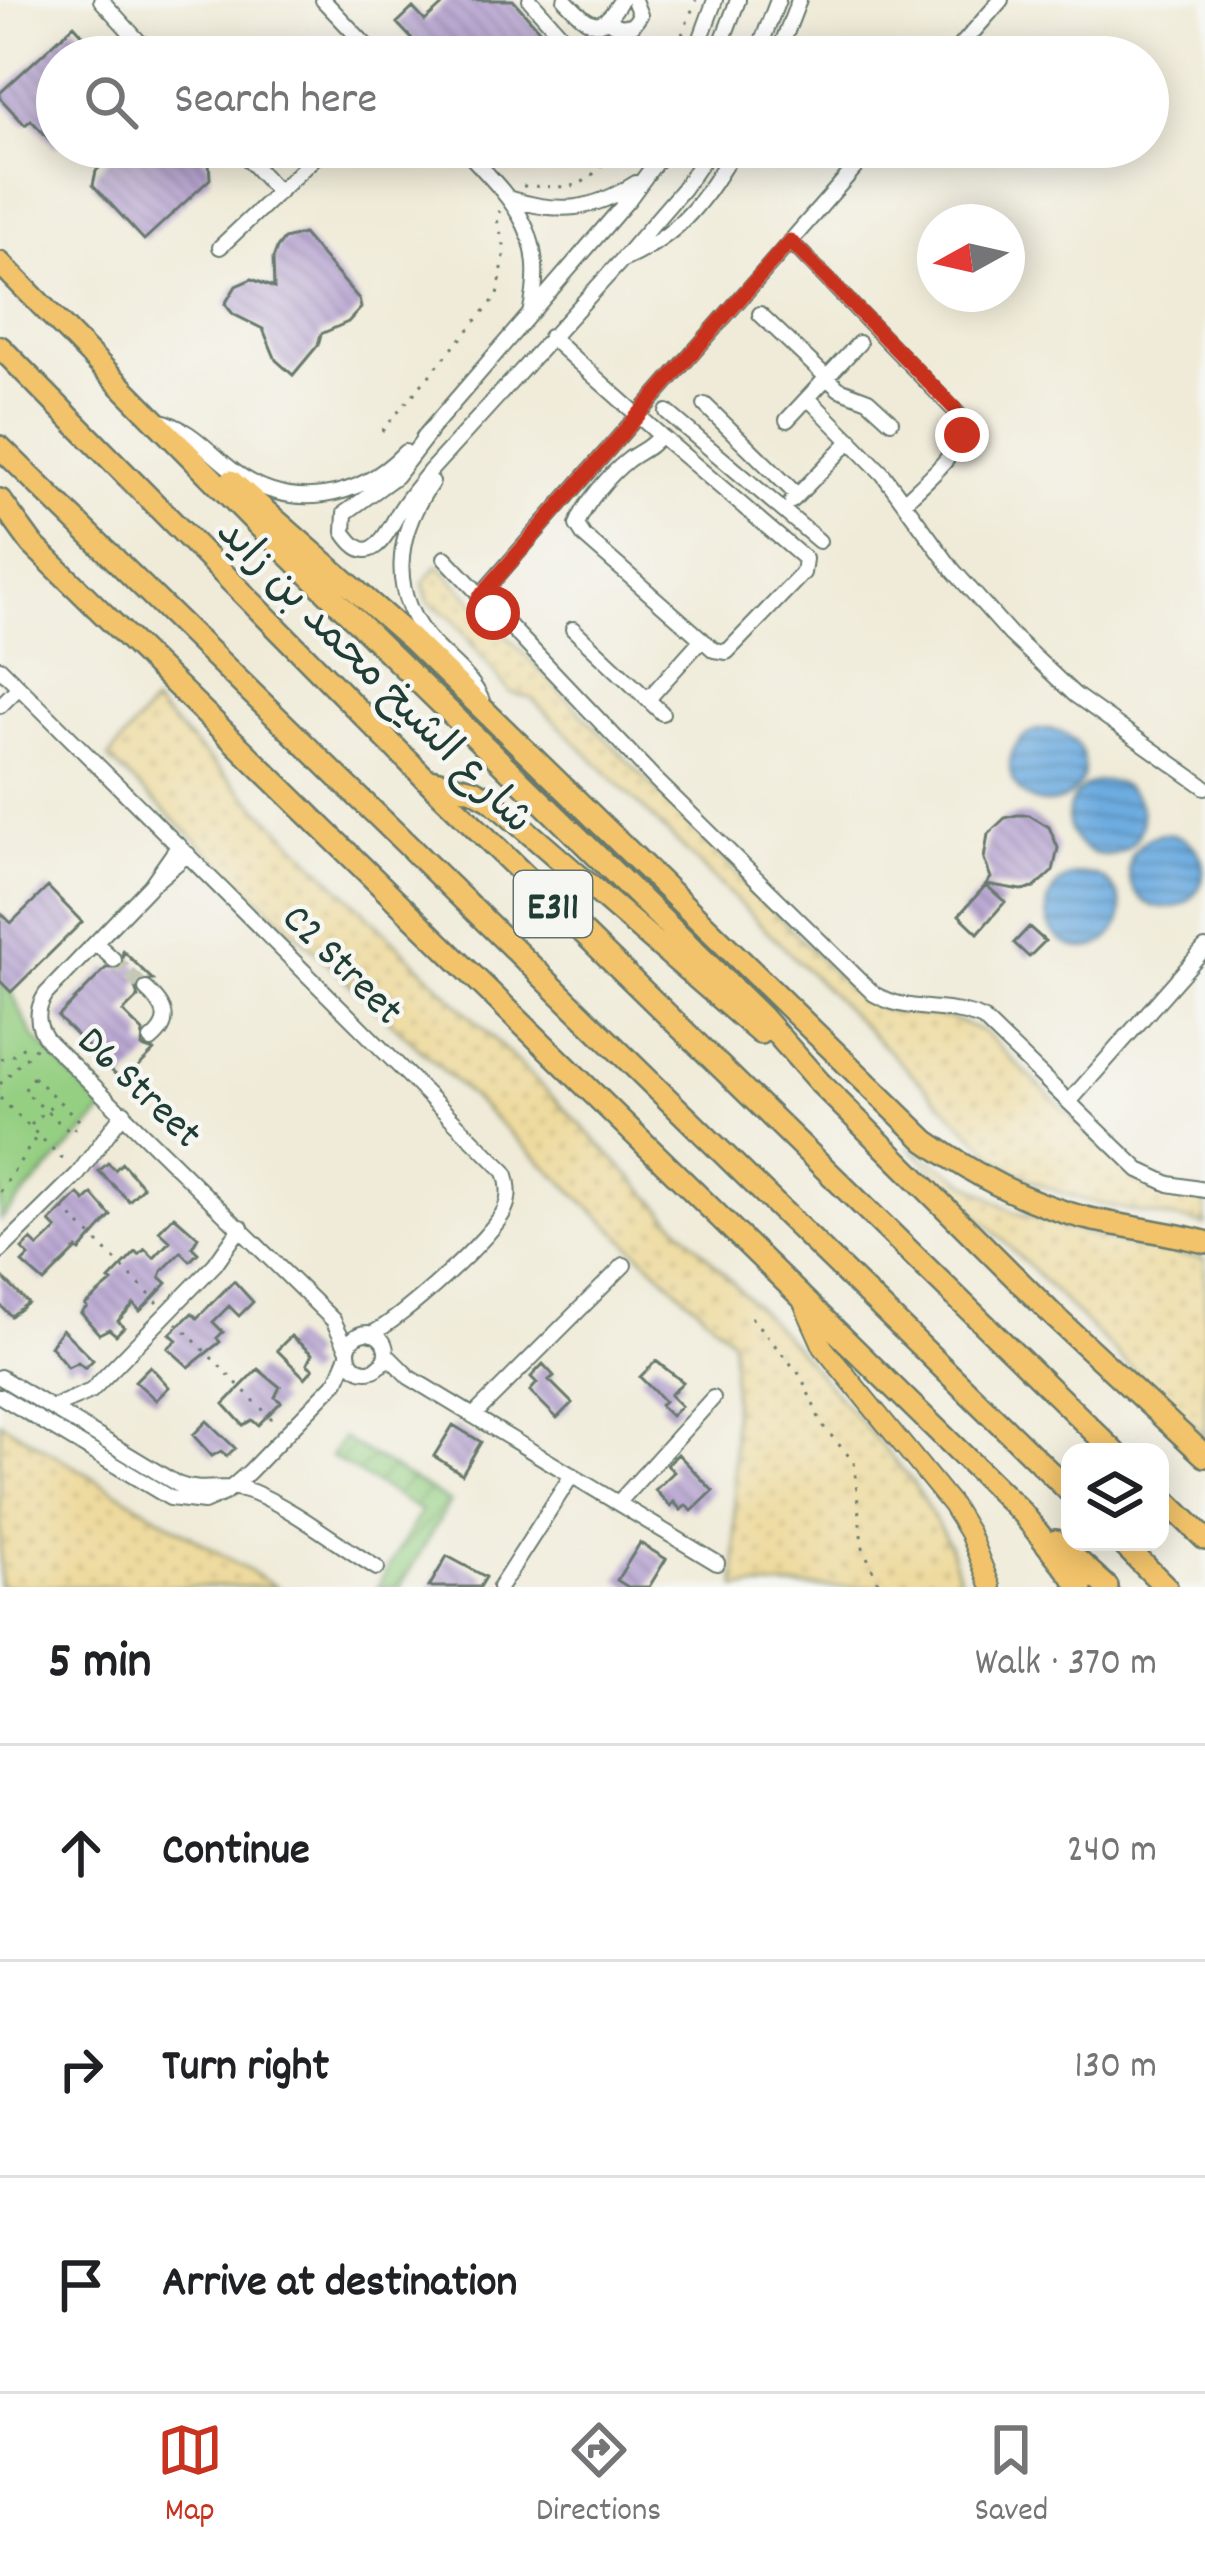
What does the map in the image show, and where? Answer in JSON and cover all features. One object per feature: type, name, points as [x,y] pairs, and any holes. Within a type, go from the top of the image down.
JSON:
[{"type":"highway","points":[[0,263],[259,526],[761,1016],[820,1083],[1058,1319],[1205,1456]]},
{"type":"highway","name":"شارع الشيخ محمد بن زايد","points":[[0,347],[426,779],[1106,1443]]},
{"type":"highway","name":"E311","points":[[0,447],[1061,1483]]},
{"type":"highway","points":[[184,447],[316,552],[926,1141],[1000,1187],[1054,1208],[1205,1242]]},
{"type":"highway","points":[[0,500],[32,544],[1023,1514],[1108,1587]]},
{"type":"highway","points":[[0,526],[32,544]]},
{"type":"highway","points":[[426,779],[490,799],[820,1083]]},
{"type":"highway","points":[[1169,1504],[1205,1539]]},
{"type":"highway","points":[[1023,1514],[1081,1587]]},
{"type":"highway","points":[[1130,1551],[1166,1587]]},
{"type":"main road","points":[[800,1293],[823,1347],[952,1505],[991,1587]]},
{"type":"street","points":[[101,0],[134,36]]},
{"type":"street","points":[[323,0],[357,36]]},
{"type":"street","points":[[526,0],[555,36]]},
{"type":"street","points":[[565,0],[589,22],[608,21],[621,27],[633,26],[640,10],[634,0]]},
{"type":"street","points":[[608,21],[621,0]]},
{"type":"street","points":[[702,36],[715,0]]},
{"type":"street","points":[[724,36],[738,0]]},
{"type":"street","points":[[764,36],[778,0]]},
{"type":"street","points":[[785,36],[799,0]]},
{"type":"street","points":[[969,36],[1001,0]]},
{"type":"street","points":[[256,168],[278,192]]},
{"type":"street","points":[[220,247],[304,168]]},
{"type":"street","points":[[482,168],[511,199],[536,252],[530,316]]},
{"type":"street","points":[[653,168],[396,476],[348,507],[343,526],[351,542],[368,549],[383,542],[412,493],[621,262],[697,168]]},
{"type":"street","points":[[621,262],[673,233],[722,168]]},
{"type":"street","points":[[479,598],[854,168]]},
{"type":"street","points":[[511,199],[553,210],[576,209],[609,200],[646,178]]},
{"type":"street","points":[[790,241],[958,414],[959,442],[904,502]]},
{"type":"street","points":[[760,314],[839,388],[874,404],[891,421]]},
{"type":"street","points":[[550,338],[805,559],[803,573],[730,651],[718,652],[577,525],[620,468],[660,435]]},
{"type":"street","points":[[787,420],[859,343]]},
{"type":"street","points":[[808,398],[851,440],[981,603],[1042,666],[1110,721],[1205,787]]},
{"type":"street","points":[[704,406],[797,495]]},
{"type":"street","points":[[667,412],[819,541]]},
{"type":"street","points":[[158,420],[187,430],[244,478],[298,496],[329,495],[372,480],[429,433]]},
{"type":"street","points":[[782,510],[851,440]]},
{"type":"street","points":[[448,455],[409,518],[400,574],[419,625],[472,683],[486,712]]},
{"type":"street","points":[[445,558],[479,598],[863,985],[901,1006],[953,1009],[983,1019],[1139,1169],[1169,1184],[1205,1190]]},
{"type":"street","points":[[573,629],[662,713]]},
{"type":"street","points":[[648,699],[703,639]]},
{"type":"street","points":[[0,706],[7,681]]},
{"type":"street","name":"C2 Street","points":[[7,681],[184,849],[505,1172],[509,1197],[499,1220],[400,1317],[368,1333]]},
{"type":"street","name":"D6 Street","points":[[184,849],[46,994],[38,1018],[48,1041],[333,1320],[348,1353]]},
{"type":"street","points":[[96,943],[114,960]]},
{"type":"street","points":[[1069,1102],[1205,948]]},
{"type":"street","points":[[146,988],[159,1000],[166,1016],[161,1031],[151,1040]]},
{"type":"street","points":[[0,1251],[129,1117]]},
{"type":"street","points":[[51,1408],[91,1391],[245,1232]]},
{"type":"street","points":[[473,1416],[624,1265]]},
{"type":"street","name":"C2 Street","points":[[386,1352],[400,1317]]},
{"type":"street","name":"D6 Street","points":[[333,1320],[368,1333]]},
{"type":"street","points":[[0,1396],[170,1498],[204,1502],[249,1472],[337,1381],[355,1337],[368,1333],[379,1338],[409,1377],[717,1563]]},
{"type":"street","points":[[337,1381],[370,1370],[386,1352]]},
{"type":"street","points":[[348,1353],[353,1366],[409,1377]]},
{"type":"street","points":[[0,1377],[188,1488],[232,1487],[256,1493],[377,1568]]},
{"type":"street","points":[[90,1432],[91,1391]]},
{"type":"street","points":[[618,1503],[713,1398]]},
{"type":"street","points":[[249,1472],[256,1493]]},
{"type":"street","points":[[507,1582],[572,1475]]},
{"type":"path","points":[[682,36],[695,0]]},
{"type":"path","points":[[382,431],[498,295],[506,259],[496,216],[525,185],[554,190],[577,186],[595,168]]},
{"type":"path","points":[[0,1084],[9,1075],[36,1047],[30,1040],[0,1063],[9,1075]]},
{"type":"path","points":[[30,1079],[36,1079],[80,1121],[71,1133],[47,1110],[24,1091],[30,1079]]},
{"type":"path","points":[[0,1098],[78,1174]]},
{"type":"path","points":[[30,1127],[56,1102]]},
{"type":"path","points":[[0,1192],[38,1134]]},
{"type":"path","points":[[752,1318],[801,1376],[822,1425],[854,1462],[862,1545],[880,1587]]},
{"type":"green space","points":[[0,981],[11,992],[33,1036],[105,1110],[0,1220]]},
{"type":"green space","points":[[342,1438],[450,1502],[400,1587],[377,1587],[421,1511],[331,1457]]},
{"type":"sand","points":[[438,565],[850,990],[885,1010],[951,1018],[984,1032],[1138,1181],[1158,1192],[1205,1196],[1205,1225],[1069,1196],[996,1157],[531,698],[510,693],[452,618],[428,602],[423,583]]},
{"type":"sand","points":[[153,704],[581,1125],[795,1347],[912,1481],[949,1544],[962,1587],[736,1587],[732,1340],[108,758]]},
{"type":"sand","points":[[908,1146],[1014,1212],[1127,1246],[1205,1259],[1205,1436],[1130,1367]]},
{"type":"sand","points":[[0,1422],[276,1587],[0,1587]]},
{"type":"water","points":[[1047,729],[1073,740],[1084,766],[1073,792],[1047,803],[1021,792],[1010,766],[1021,740]]},
{"type":"water","points":[[1105,781],[1131,792],[1142,818],[1131,844],[1105,855],[1079,844],[1068,818],[1079,792]]},
{"type":"water","points":[[1166,834],[1192,845],[1203,871],[1192,897],[1166,908],[1140,897],[1129,871],[1140,845]]},
{"type":"water","points":[[1084,874],[1110,885],[1121,911],[1110,937],[1084,948],[1058,937],[1047,911],[1058,885]]},
{"type":"building","points":[[448,0],[513,0],[545,36],[409,36],[397,23],[413,8],[425,21]]},
{"type":"building","points":[[74,25],[84,36],[62,36]]},
{"type":"building","points":[[36,60],[36,125],[31,120],[25,125],[0,93]]},
{"type":"building","points":[[209,168],[210,179],[144,240],[93,185],[96,171]]},
{"type":"building","points":[[303,234],[359,299],[361,308],[348,322],[321,334],[318,345],[293,375],[276,360],[263,329],[233,314],[225,304],[236,286],[252,279],[274,288],[277,248],[284,239]]},
{"type":"building","points":[[1029,815],[1049,827],[1058,848],[1053,871],[1034,888],[986,884],[991,878],[984,859],[988,834],[1005,818]]},
{"type":"building","points":[[986,885],[1005,902],[978,933],[959,915]]},
{"type":"building","points":[[48,887],[82,922],[11,992],[0,981],[0,912],[11,923]]},
{"type":"building","points":[[1029,927],[1045,941],[1029,957],[1014,943]]},
{"type":"building","points":[[123,951],[153,980],[139,981],[138,997],[123,1012],[143,1032],[142,1047],[154,1051],[123,1082],[58,1017],[106,968],[121,968]]},
{"type":"building","points":[[108,1163],[115,1170],[122,1163],[143,1187],[129,1201],[99,1171]]},
{"type":"building","points":[[78,1194],[85,1201],[92,1194],[111,1216],[44,1282],[22,1263],[29,1256],[22,1249],[31,1240],[38,1247],[57,1229],[50,1222]]},
{"type":"building","points":[[174,1216],[198,1237],[192,1247],[198,1253],[190,1261],[181,1252],[162,1271],[160,1277],[167,1283],[140,1311],[134,1304],[118,1321],[124,1327],[116,1335],[109,1329],[99,1334],[81,1313],[85,1305],[136,1252],[139,1255],[145,1249],[154,1258],[170,1241],[159,1231]]},
{"type":"building","points":[[0,1275],[28,1303],[11,1316],[0,1305]]},
{"type":"building","points":[[234,1281],[253,1302],[239,1316],[229,1306],[213,1322],[223,1332],[217,1338],[220,1342],[189,1367],[168,1348],[177,1340],[170,1334],[192,1313],[197,1318]]},
{"type":"building","points":[[62,1329],[93,1360],[85,1368],[78,1362],[68,1367],[50,1346]]},
{"type":"building","points":[[291,1336],[312,1354],[307,1364],[313,1369],[305,1378],[277,1350]]},
{"type":"building","points":[[656,1361],[683,1382],[670,1395],[681,1406],[671,1416],[660,1405],[664,1401],[640,1377]]},
{"type":"building","points":[[543,1364],[554,1376],[549,1380],[572,1403],[557,1418],[530,1391],[537,1383],[531,1377]]},
{"type":"building","points":[[150,1366],[169,1387],[156,1400],[135,1381]]},
{"type":"building","points":[[258,1369],[280,1387],[275,1397],[281,1402],[258,1425],[252,1420],[243,1425],[224,1404]]},
{"type":"building","points":[[207,1421],[235,1448],[227,1456],[221,1451],[212,1456],[193,1435]]},
{"type":"building","points":[[453,1425],[481,1442],[462,1474],[434,1456]]},
{"type":"building","points":[[678,1454],[713,1491],[692,1511],[686,1505],[681,1510],[674,1502],[670,1506],[655,1490],[674,1472],[667,1465]]},
{"type":"building","points":[[640,1543],[666,1559],[649,1587],[628,1587],[617,1580]]},
{"type":"building","points":[[447,1556],[486,1577],[480,1587],[429,1587]]},
{"type":"tunnel","points":[[114,960],[146,989]]},
{"type":"route","points":[[493,613],[479,598],[790,241],[954,408],[962,435]]}]
